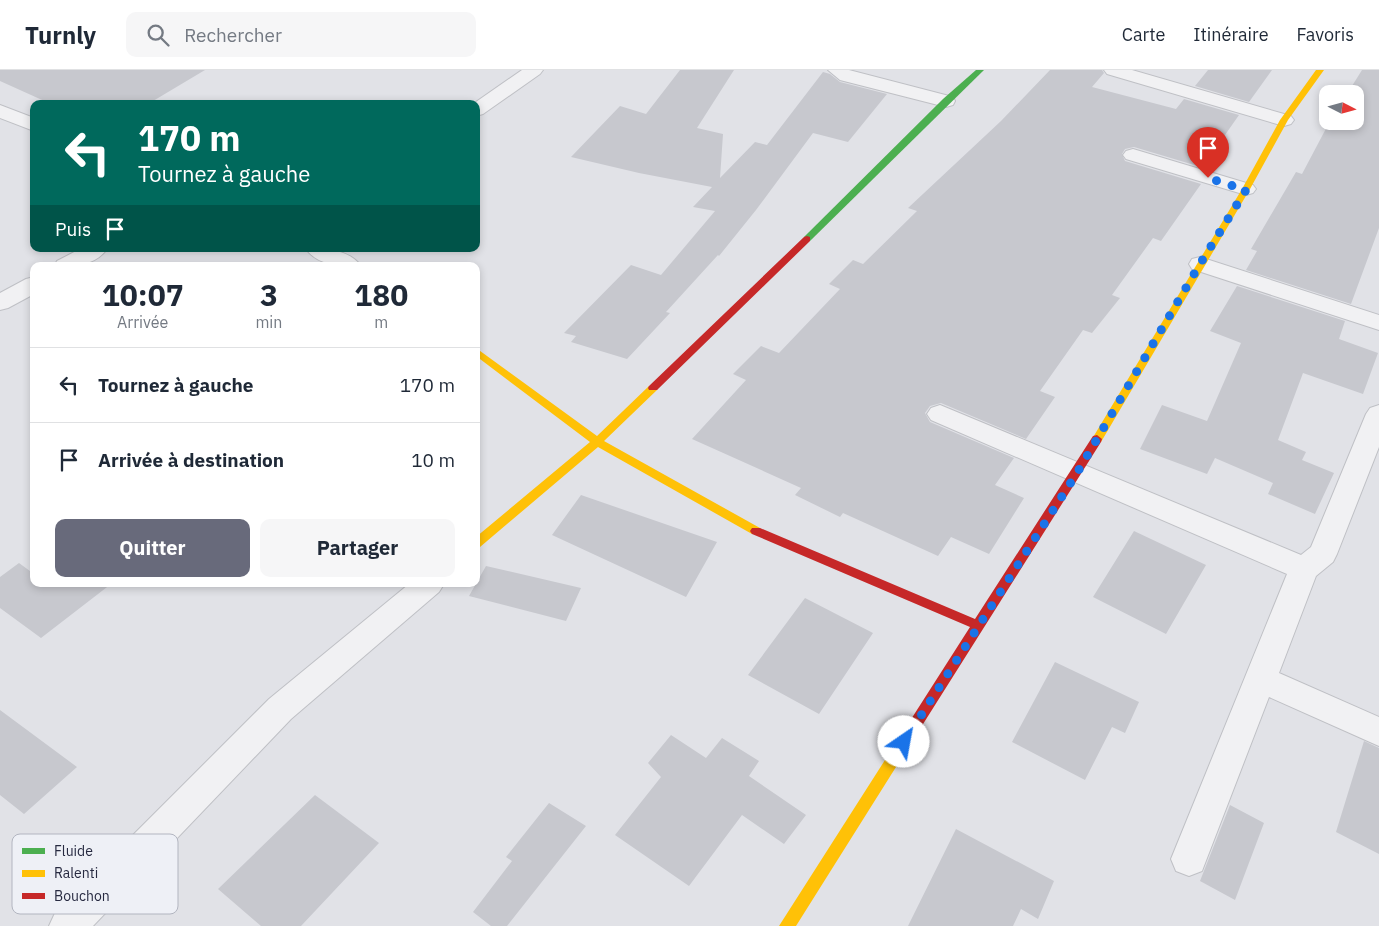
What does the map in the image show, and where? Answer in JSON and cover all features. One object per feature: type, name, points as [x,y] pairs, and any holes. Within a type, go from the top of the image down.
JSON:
[{"type":"street","points":[[480,107],[534,70]]},
{"type":"street","points":[[836,70],[846,76],[946,101]]},
{"type":"street","points":[[480,541],[597,442],[980,70]]},
{"type":"street","points":[[1113,70],[1284,120]]},
{"type":"street","points":[[787,926],[1077,473],[1200,264],[1246,190],[1284,120],[1320,70]]},
{"type":"street","points":[[0,112],[30,123]]},
{"type":"street","points":[[1133,155],[1246,190]]},
{"type":"street","points":[[72,262],[91,252]]},
{"type":"street","points":[[322,252],[342,262]]},
{"type":"street","points":[[1200,264],[1379,323]]},
{"type":"street","points":[[0,304],[30,286]]},
{"type":"street","points":[[480,354],[597,442],[766,537],[978,625]]},
{"type":"street","points":[[940,414],[1304,569]]},
{"type":"street","points":[[1189,859],[1304,569],[1323,554],[1379,414]]},
{"type":"street","points":[[158,834],[280,709],[425,587]]},
{"type":"street","points":[[1260,679],[1379,732]]},
{"type":"street","points":[[68,926],[80,914]]},
{"type":"building","points":[[0,70],[205,70],[155,100],[42,100],[0,81]]},
{"type":"building","points":[[680,70],[734,70],[697,128],[723,134],[720,178],[755,142],[767,145],[823,72],[830,74],[840,82],[887,94],[848,142],[813,133],[719,256],[666,312],[670,313],[627,359],[571,342],[576,336],[564,333],[631,265],[661,275],[715,211],[693,207],[712,187],[571,157],[620,106],[646,114]]},
{"type":"building","points":[[1050,70],[1102,70],[1104,73],[1092,87],[1176,109],[1184,99],[1239,115],[1218,145],[1227,147],[1211,170],[1134,147],[1125,149],[1122,154],[1125,161],[1201,184],[1161,241],[1153,238],[1112,295],[1120,298],[1092,333],[1083,330],[1040,391],[1055,397],[1026,439],[941,403],[930,406],[925,413],[930,422],[1014,458],[995,485],[1024,498],[989,554],[951,537],[938,556],[843,513],[840,517],[795,495],[801,488],[692,439],[746,380],[733,374],[761,346],[779,353],[840,289],[829,284],[853,260],[863,264],[917,211],[908,208],[1001,121]]},
{"type":"building","points":[[1208,70],[1272,70],[1249,102],[1195,86]]},
{"type":"building","points":[[1362,70],[1379,70],[1379,228],[1351,304],[1246,270],[1257,251],[1251,249],[1296,172],[1302,174],[1325,130],[1364,130],[1364,85],[1353,85]]},
{"type":"building","points":[[1237,286],[1345,321],[1339,339],[1378,353],[1363,394],[1303,373],[1278,440],[1306,452],[1302,460],[1334,473],[1315,514],[1268,494],[1273,483],[1215,458],[1207,474],[1140,449],[1162,405],[1207,421],[1241,343],[1210,331]]},
{"type":"building","points":[[581,495],[717,542],[686,597],[552,535]]},
{"type":"building","points":[[1134,531],[1206,565],[1166,634],[1093,597]]},
{"type":"building","points":[[19,563],[30,571],[30,587],[107,587],[41,638],[0,608],[0,577]]},
{"type":"building","points":[[486,566],[581,588],[566,621],[469,596],[474,587],[480,587],[480,577]]},
{"type":"building","points":[[805,598],[873,633],[819,714],[748,675]]},
{"type":"building","points":[[1055,662],[1139,702],[1125,733],[1112,727],[1085,780],[1012,742]]},
{"type":"building","points":[[0,710],[77,767],[24,814],[0,795]]},
{"type":"building","points":[[671,735],[706,758],[722,738],[759,761],[749,776],[806,815],[784,844],[742,815],[689,886],[615,835],[661,777],[648,763]]},
{"type":"building","points":[[1364,741],[1379,748],[1379,854],[1336,832]]},
{"type":"building","points":[[315,795],[379,843],[301,926],[261,926],[218,889]]},
{"type":"building","points":[[549,803],[586,826],[507,926],[491,926],[473,912],[512,861],[506,857]]},
{"type":"building","points":[[1230,805],[1264,823],[1235,900],[1200,881]]},
{"type":"building","points":[[956,829],[1054,881],[1038,919],[1021,909],[1013,926],[908,926]]},
{"type":"traffic: fast","points":[[807,239],[946,101],[980,70]]},
{"type":"traffic: slow","points":[[1097,439],[1246,189],[1284,120],[1320,70]]},
{"type":"traffic: slow","points":[[480,354],[597,442],[756,531]]},
{"type":"traffic: slow","points":[[480,541],[597,442],[653,388]]},
{"type":"traffic: slow","points":[[787,926],[913,728]]},
{"type":"traffic: jam","points":[[653,388],[807,239]]},
{"type":"traffic: jam","points":[[978,625],[1097,439]]},
{"type":"traffic: jam","points":[[756,531],[978,625],[913,728]]},
{"type":"route","points":[[904,742],[1077,473],[1200,264],[1246,190],[1208,178]]}]
